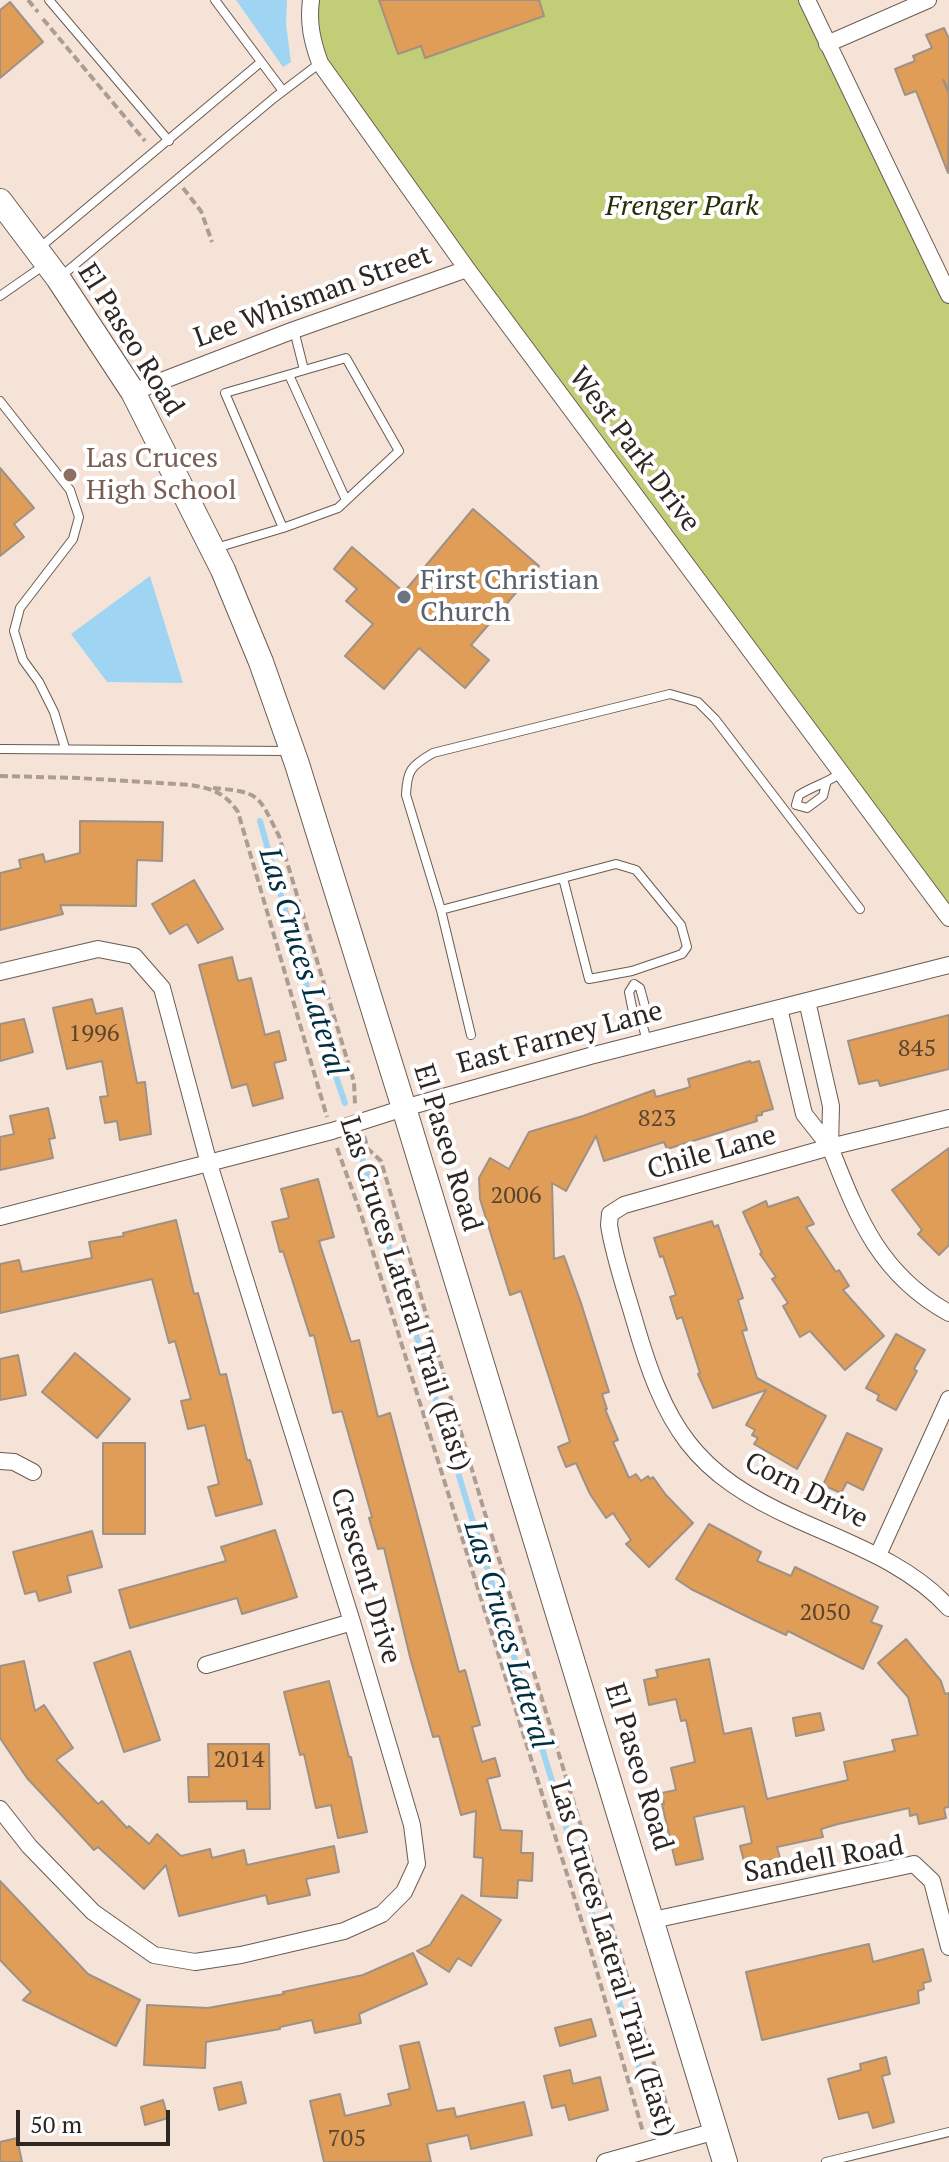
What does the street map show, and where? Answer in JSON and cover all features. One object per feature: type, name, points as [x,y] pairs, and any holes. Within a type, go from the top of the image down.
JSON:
[{"type":"main road","name":"El Paseo Road","points":[[0,201],[48,264],[133,392],[212,549],[261,662],[293,752],[404,1108],[725,2162]]},
{"type":"street","name":"West Park Drive","points":[[311,0],[311,38],[320,63],[467,269],[949,918]]},
{"type":"street","points":[[807,0],[948,291]]},
{"type":"street","points":[[827,44],[928,0]]},
{"type":"street","name":"Lee Whisman Street","points":[[133,392],[294,330],[467,269]]},
{"type":"street","name":"Crescent Drive","points":[[0,972],[98,949],[134,956],[162,988],[209,1164],[412,1825],[417,1864],[404,1892],[382,1914],[344,1931],[241,1955],[195,1962],[154,1955],[93,1912],[29,1846],[0,1809]]},
{"type":"street","name":"East Farney Lane","points":[[0,1217],[332,1131],[647,1041],[949,965]]},
{"type":"street","points":[[807,1001],[831,1106],[830,1147]]},
{"type":"street","points":[[779,1008],[804,1114],[830,1147],[867,1234],[890,1268],[929,1302],[949,1313]]},
{"type":"street","name":"Chile Lane","points":[[610,1214],[624,1205],[830,1147],[949,1118]]},
{"type":"street","name":"Corn Drive","points":[[610,1214],[611,1240],[649,1371],[666,1410],[686,1442],[727,1482],[757,1501],[878,1555],[913,1577],[949,1608]]},
{"type":"street","points":[[878,1555],[949,1399]]},
{"type":"street","points":[[0,1461],[14,1462],[33,1472]]},
{"type":"street","points":[[206,1665],[352,1622]]},
{"type":"street","name":"Sandell Road","points":[[653,1920],[914,1864],[932,1881],[949,1947]]},
{"type":"street","points":[[605,2162],[716,2131]]},
{"type":"lane","points":[[49,0],[169,141]]},
{"type":"lane","points":[[215,0],[283,91]]},
{"type":"lane","points":[[48,264],[154,153],[261,62]]},
{"type":"lane","points":[[0,296],[176,179],[320,63]]},
{"type":"lane","points":[[294,330],[304,370]]},
{"type":"lane","points":[[212,549],[283,528],[338,508],[399,451],[346,358],[225,393],[283,528]]},
{"type":"lane","points":[[289,375],[346,500]]},
{"type":"lane","points":[[0,401],[70,490],[79,517],[73,539],[20,608],[14,631],[23,660],[39,682],[54,712],[65,748]]},
{"type":"lane","points":[[471,1035],[441,910],[406,795],[407,776],[416,763],[433,753],[670,694],[698,702],[715,719],[860,909]]},
{"type":"lane","points":[[0,749],[293,752]]},
{"type":"lane","points":[[787,812],[796,805],[799,795],[815,785],[826,784],[841,773]]},
{"type":"lane","points":[[796,805],[807,808],[823,796],[826,784]]},
{"type":"lane","points":[[441,910],[616,864],[636,870],[681,925],[687,947],[682,954],[632,971],[589,979],[563,878]]},
{"type":"lane","points":[[632,971],[647,1014],[642,1023],[647,1041]]},
{"type":"lane","points":[[826,2162],[949,2132]]},
{"type":"lane","points":[[870,2151],[874,2162]]},
{"type":"path","points":[[28,0],[154,153]]},
{"type":"path","points":[[176,179],[201,211],[212,242]]},
{"type":"path","points":[[0,776],[131,780],[249,792],[259,799],[279,836],[354,1082],[353,1097],[368,1149],[381,1161],[483,1507],[670,2108],[677,2142]]},
{"type":"path","name":"Las Cruces Lateral Trail (East)","points":[[206,787],[225,796],[238,812],[332,1131],[361,1214],[591,1951],[648,2150]]},
{"type":"green space","name":"Frenger Park","points":[[311,0],[811,0],[949,287],[949,917],[320,63]]},
{"type":"water","points":[[236,0],[287,0],[286,24],[291,62],[283,67]]},
{"type":"water","points":[[150,576],[183,683],[107,682],[71,634]]},
{"type":"building","points":[[379,0],[539,0],[544,16],[425,58],[421,46],[398,54]]},
{"type":"building","points":[[10,2],[43,42],[0,78],[0,10]]},
{"type":"building","points":[[944,28],[949,39],[949,90],[943,80],[949,94],[948,173],[916,91],[905,95],[895,69],[915,61],[913,56],[932,48],[926,35]]},
{"type":"building","points":[[0,468],[34,508],[14,524],[24,537],[0,556]]},
{"type":"building","name":"First Christian Church","points":[[473,509],[539,566],[471,645],[489,660],[465,688],[419,648],[384,689],[345,656],[373,624],[346,601],[357,589],[334,569],[352,547],[404,592]]},
{"type":"building","points":[[80,821],[163,822],[162,861],[137,860],[136,906],[60,905],[63,914],[0,930],[0,873],[21,868],[19,860],[43,854],[45,862],[80,853]]},
{"type":"building","points":[[194,880],[223,929],[198,943],[187,924],[170,934],[152,904]]},
{"type":"building","points":[[232,957],[238,981],[251,978],[265,1035],[279,1031],[286,1060],[274,1063],[283,1098],[253,1106],[247,1084],[232,1088],[199,965]]},
{"type":"building","points":[[92,999],[96,1014],[122,1008],[137,1083],[145,1082],[151,1134],[120,1140],[117,1121],[105,1123],[100,1097],[108,1096],[102,1061],[67,1069],[53,1008]]},
{"type":"building","points":[[949,1015],[949,1069],[880,1086],[878,1080],[859,1084],[848,1041]]},
{"type":"building","points":[[24,1019],[33,1052],[0,1061],[0,1024]]},
{"type":"building","points":[[759,1061],[773,1109],[756,1116],[757,1121],[667,1149],[664,1142],[604,1161],[596,1136],[566,1191],[552,1183],[554,1259],[564,1256],[581,1303],[609,1392],[602,1394],[618,1440],[613,1442],[629,1478],[636,1474],[641,1481],[648,1476],[650,1479],[653,1477],[693,1523],[649,1567],[626,1544],[631,1540],[613,1513],[606,1518],[590,1494],[576,1463],[566,1467],[558,1447],[570,1442],[521,1291],[510,1295],[480,1199],[479,1178],[490,1158],[509,1169],[529,1132],[654,1090],[656,1097],[687,1088],[690,1087],[688,1079]]},
{"type":"building","points":[[48,1108],[55,1138],[49,1139],[53,1158],[0,1170],[0,1137],[14,1134],[10,1116]]},
{"type":"building","points":[[949,1148],[949,1245],[939,1255],[918,1234],[922,1230],[892,1190]]},
{"type":"building","points":[[318,1179],[334,1237],[319,1241],[351,1342],[359,1340],[378,1417],[390,1413],[459,1672],[465,1670],[480,1725],[472,1727],[482,1762],[495,1758],[500,1776],[487,1779],[501,1830],[522,1831],[521,1853],[533,1853],[532,1881],[518,1880],[517,1898],[481,1896],[483,1858],[474,1857],[476,1811],[461,1815],[439,1736],[433,1737],[384,1548],[378,1549],[342,1411],[333,1413],[314,1335],[310,1336],[283,1251],[280,1252],[272,1222],[289,1218],[281,1189]]},
{"type":"building","points":[[798,1197],[814,1224],[806,1227],[849,1286],[843,1290],[884,1336],[845,1370],[810,1331],[800,1337],[783,1306],[788,1303],[772,1279],[776,1277],[760,1254],[743,1212],[766,1201],[768,1207]]},
{"type":"building","points":[[176,1220],[194,1294],[198,1293],[220,1375],[226,1374],[247,1460],[250,1460],[262,1504],[216,1516],[208,1487],[219,1484],[205,1425],[188,1429],[181,1401],[191,1399],[175,1341],[169,1343],[152,1279],[0,1313],[0,1264],[19,1260],[22,1272],[92,1258],[89,1242],[124,1236],[123,1233]]},
{"type":"building","points":[[712,1221],[714,1227],[718,1225],[743,1298],[738,1300],[747,1330],[742,1331],[757,1378],[826,1416],[797,1469],[754,1444],[758,1438],[752,1435],[755,1430],[746,1425],[766,1390],[713,1408],[698,1374],[682,1317],[677,1319],[670,1297],[676,1295],[654,1238]]},
{"type":"building","points":[[896,1334],[925,1350],[896,1410],[877,1400],[879,1395],[866,1388]]},
{"type":"building","points":[[75,1353],[130,1399],[97,1438],[42,1392]]},
{"type":"building","points":[[18,1355],[26,1395],[0,1400],[0,1359]]},
{"type":"building","points":[[847,1433],[882,1449],[863,1490],[847,1482],[841,1493],[823,1485]]},
{"type":"building","points":[[103,1443],[145,1443],[145,1534],[103,1534]]},
{"type":"building","points":[[709,1524],[761,1552],[757,1561],[791,1576],[795,1567],[878,1607],[871,1622],[882,1626],[863,1669],[788,1631],[786,1635],[756,1621],[676,1579]]},
{"type":"building","points":[[275,1530],[297,1597],[242,1614],[237,1598],[130,1628],[119,1590],[226,1561],[221,1547]]},
{"type":"building","points":[[92,1531],[102,1567],[67,1576],[71,1592],[39,1601],[36,1591],[25,1594],[13,1552]]},
{"type":"building","points":[[906,1639],[941,1681],[945,1694],[949,1693],[949,1807],[944,1808],[946,1818],[919,1824],[917,1814],[910,1816],[909,1808],[838,1824],[821,1829],[823,1837],[777,1847],[780,1858],[745,1865],[740,1846],[752,1843],[744,1806],[694,1817],[703,1859],[676,1865],[662,1793],[676,1790],[671,1768],[695,1762],[686,1720],[681,1721],[676,1699],[649,1705],[644,1680],[658,1677],[656,1670],[709,1659],[724,1734],[751,1728],[767,1799],[848,1780],[844,1762],[895,1751],[892,1740],[918,1735],[908,1697],[878,1663]]},
{"type":"building","points":[[130,1651],[160,1740],[124,1752],[94,1663]]},
{"type":"building","points":[[24,1661],[35,1711],[44,1705],[73,1748],[56,1760],[98,1804],[102,1801],[127,1828],[129,1826],[149,1844],[157,1834],[181,1856],[210,1849],[212,1858],[244,1850],[247,1865],[334,1846],[339,1872],[306,1879],[310,1895],[268,1904],[266,1895],[179,1916],[166,1865],[144,1889],[98,1847],[94,1850],[27,1778],[0,1738],[0,1666]]},
{"type":"building","points":[[329,1681],[351,1757],[367,1832],[338,1838],[331,1805],[316,1808],[304,1754],[300,1755],[284,1692]]},
{"type":"building","points":[[820,1713],[824,1730],[796,1736],[793,1718]]},
{"type":"building","points":[[208,1744],[269,1744],[270,1809],[247,1809],[247,1801],[189,1802],[188,1777],[209,1777]]},
{"type":"building","points":[[0,1881],[88,1974],[140,2000],[116,2046],[23,2000],[31,1992],[0,1960]]},
{"type":"building","points":[[462,1895],[501,1920],[471,1966],[458,1958],[449,1972],[417,1951],[430,1945]]},
{"type":"building","points":[[869,1944],[873,1962],[923,1949],[931,1981],[923,1983],[924,1989],[918,1991],[919,2003],[762,2040],[746,1972]]},
{"type":"building","points":[[413,1953],[427,1984],[359,2014],[361,2023],[315,2033],[312,2020],[206,2042],[205,2068],[144,2065],[147,2005],[208,2008],[284,1994],[363,1975]]},
{"type":"building","points":[[591,2019],[596,2036],[560,2046],[555,2028]]},
{"type":"building","points":[[419,2042],[437,2111],[454,2108],[456,2117],[524,2102],[532,2135],[471,2149],[468,2135],[427,2144],[431,2162],[324,2162],[310,2101],[340,2094],[345,2116],[391,2105],[388,2094],[410,2089],[400,2046]]},
{"type":"building","points":[[886,2057],[890,2074],[882,2076],[894,2122],[873,2128],[868,2112],[839,2119],[828,2079],[861,2070],[860,2064]]},
{"type":"building","points":[[570,2070],[573,2084],[600,2077],[608,2110],[569,2120],[565,2105],[552,2108],[544,2076]]},
{"type":"building","points":[[241,2082],[246,2103],[219,2110],[214,2088]]},
{"type":"building","points":[[163,2100],[168,2118],[145,2125],[141,2107]]},
{"type":"building","points":[[17,2138],[22,2162],[0,2162],[0,2142]]},
{"type":"waterway","name":"Las Cruces Lateral","points":[[260,821],[316,1019],[345,1103]]},
{"type":"waterway","name":"Las Cruces Lateral","points":[[360,1151],[655,2119]]},
{"type":"place","name":"Las Cruces High School","points":[[70,475]]},
{"type":"place","name":"First Christian Church","points":[[404,597]]}]
